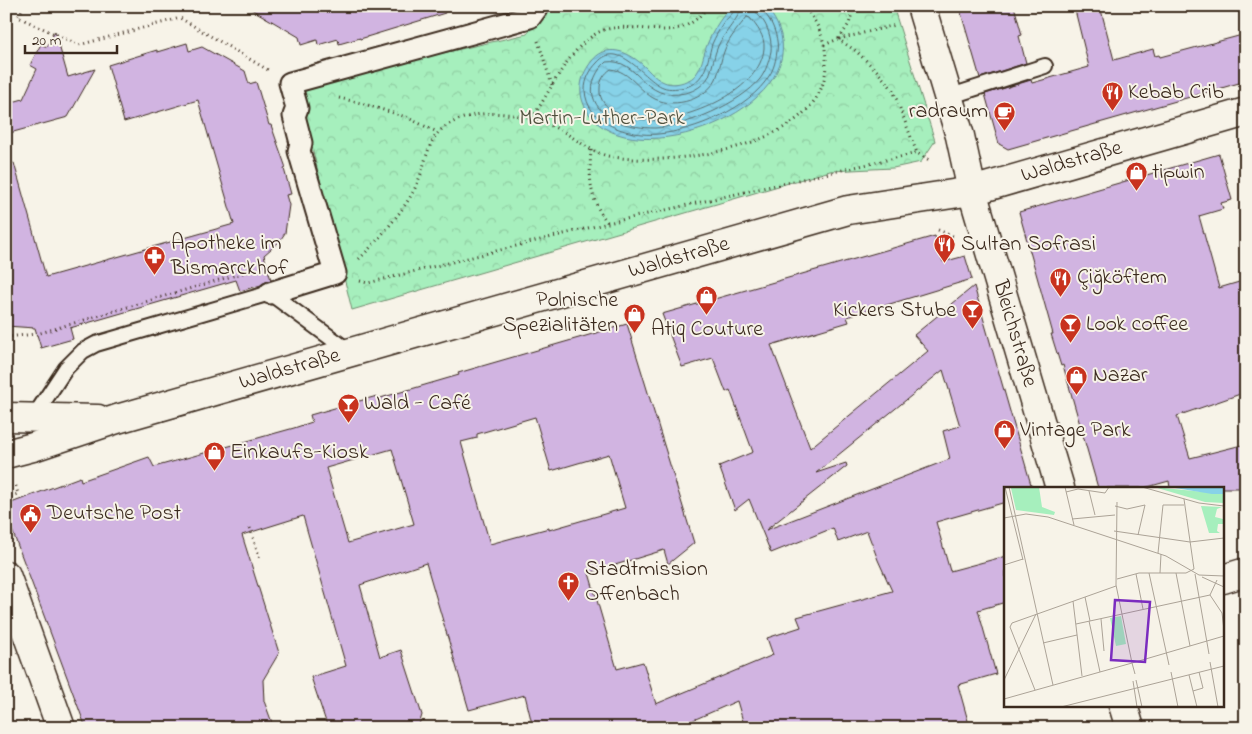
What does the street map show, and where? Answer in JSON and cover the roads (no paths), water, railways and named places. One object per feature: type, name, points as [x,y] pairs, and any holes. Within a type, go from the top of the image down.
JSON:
[{"type":"street","points":[[270,293],[335,273],[299,151],[301,142],[294,116],[297,108],[297,81],[534,12]]},
{"type":"street","name":"Bleichstraße","points":[[912,14],[948,97],[960,136],[972,191],[1060,487]]},
{"type":"street","name":"Waldstraße","points":[[10,466],[33,447],[117,419],[350,352],[848,210],[972,191],[1246,112]]},
{"type":"street","name":"Waldstraße","points":[[6,417],[117,419]]},
{"type":"street","points":[[1224,579],[1246,572]]},
{"type":"street","points":[[6,575],[61,728]]},
{"type":"street","points":[[1123,706],[1130,728]]},
{"type":"lane","points":[[948,97],[1046,66]]},
{"type":"lane","points":[[33,418],[66,368],[83,351],[96,344],[270,293],[350,352]]},
{"type":"water","points":[[732,6],[764,6],[775,19],[781,35],[780,64],[764,91],[737,112],[703,128],[667,137],[633,138],[604,128],[585,107],[581,95],[581,83],[585,71],[597,56],[608,51],[620,52],[632,57],[666,83],[684,82],[692,78],[699,70],[714,31]]},
{"type":"place","name":"Kebab Crib","points":[[1112,112]]},
{"type":"place","name":"radraum","points":[[1004,131]]},
{"type":"place","name":"tipwin","points":[[1136,192]]},
{"type":"place","name":"Sultan Sofrasi","points":[[945,264]]},
{"type":"place","name":"Apotheke im Bismarckhof","points":[[155,276]]},
{"type":"place","name":"Çiğköftem","points":[[1061,297]]},
{"type":"place","name":"Atiq Couture","points":[[707,316]]},
{"type":"place","name":"Kickers Stube","points":[[972,330]]},
{"type":"place","name":"Polnische Spezialitäten","points":[[634,333]]},
{"type":"place","name":"Look coffee","points":[[1070,344]]},
{"type":"place","name":"Nazar","points":[[1077,395]]},
{"type":"place","name":"Wald - Café","points":[[348,423]]},
{"type":"place","name":"Vintage Park","points":[[1004,450]]},
{"type":"place","name":"Einkaufs-Kiosk","points":[[214,472]]},
{"type":"place","name":"Deutsche Post","points":[[31,533]]},
{"type":"place","name":"Stadtmission Offenbach","points":[[569,602]]},
{"type":"park label","name":"Martin-Luther-Park","points":[[602,119]]}]
